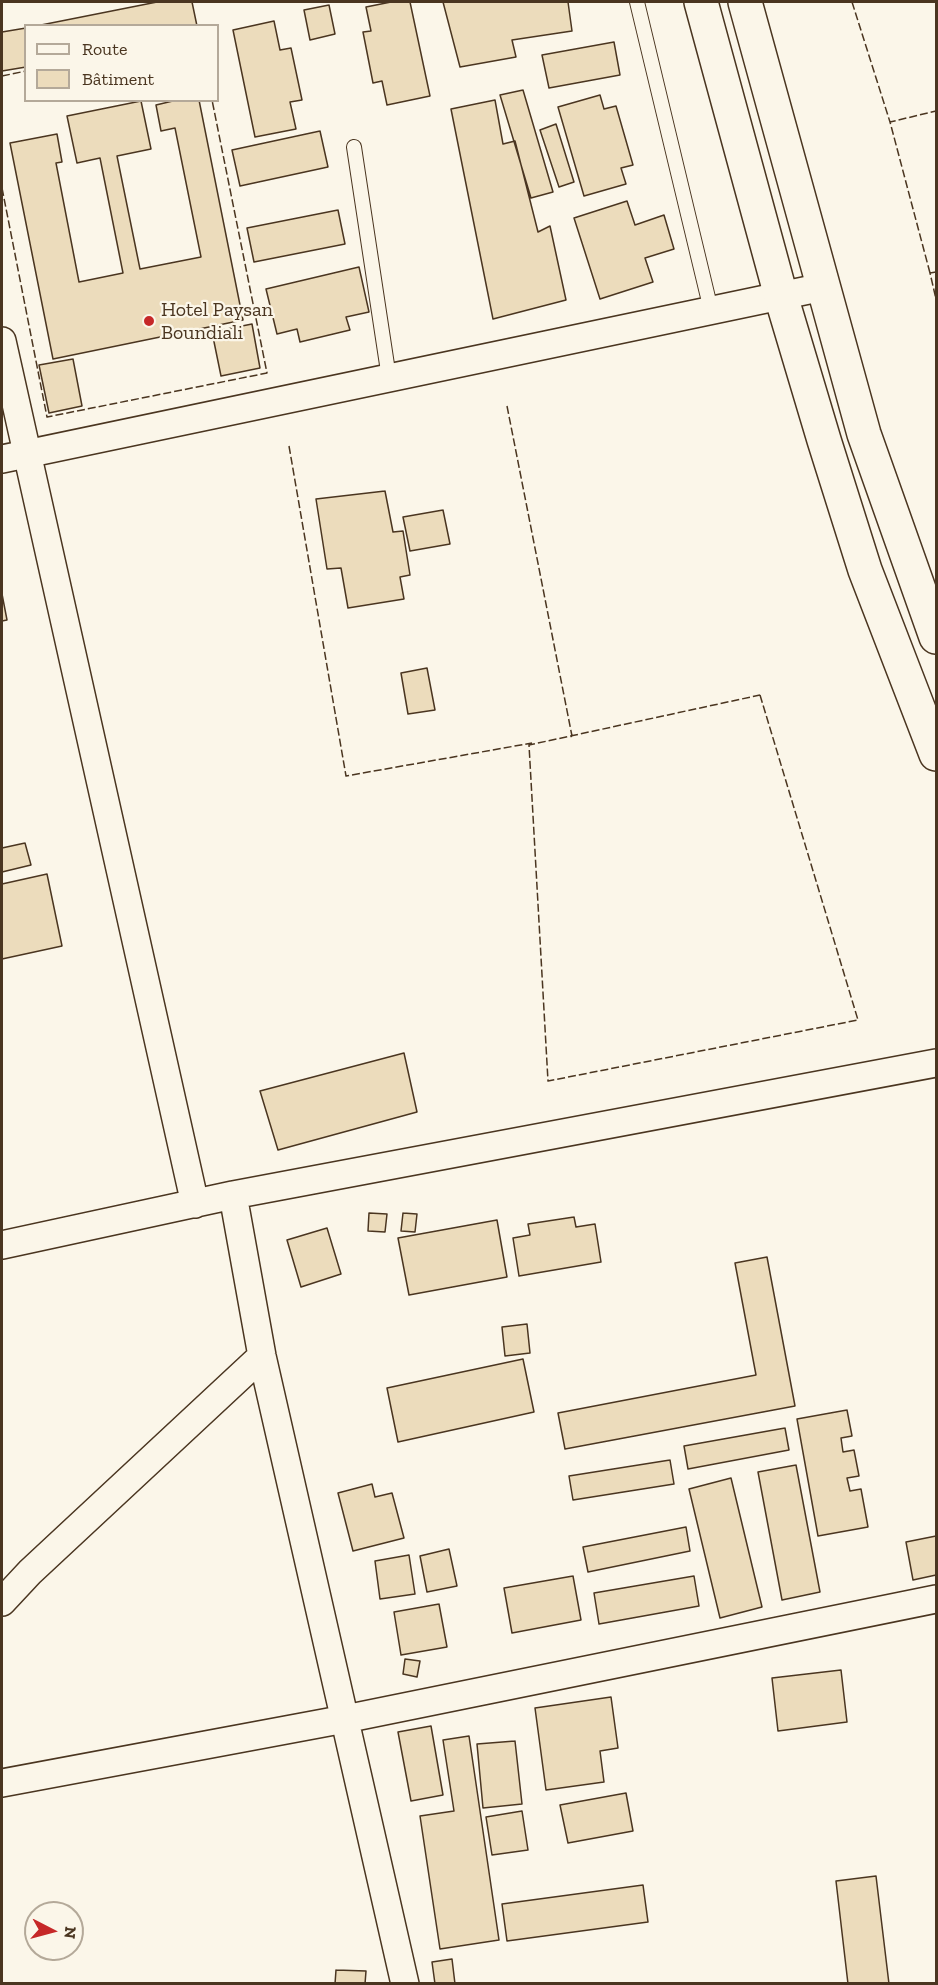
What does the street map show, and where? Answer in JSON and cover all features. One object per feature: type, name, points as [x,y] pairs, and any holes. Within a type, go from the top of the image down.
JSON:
[{"type":"main road","points":[[701,2],[782,296],[865,570],[936,754]]},
{"type":"main road","points":[[745,2],[864,434],[936,637]]},
{"type":"street","points":[[14,456],[824,287]]},
{"type":"street","points":[[2,341],[14,456],[195,1204]]},
{"type":"street","points":[[2,1245],[233,1195],[936,1063]]},
{"type":"street","points":[[233,1195],[262,1356],[405,1983]]},
{"type":"street","points":[[2,1602],[30,1572],[262,1356]]},
{"type":"street","points":[[2,1783],[345,1719],[936,1599]]},
{"type":"lane","points":[[637,2],[711,310]]},
{"type":"lane","points":[[354,147],[389,378]]},
{"type":"building","points":[[157,2],[192,2],[197,24],[46,24]]},
{"type":"building","points":[[391,2],[410,2],[430,96],[387,105],[382,81],[373,83],[363,32],[371,31],[366,7]]},
{"type":"building","points":[[443,2],[568,2],[572,31],[512,40],[516,57],[460,67]]},
{"type":"building","points":[[329,5],[335,34],[310,40],[304,10]]},
{"type":"building","points":[[274,21],[280,50],[291,48],[302,100],[290,102],[296,129],[255,137],[233,30]]},
{"type":"building","points":[[24,28],[24,67],[2,71],[2,32]]},
{"type":"building","points":[[614,42],[620,75],[549,88],[542,55]]},
{"type":"building","points":[[523,90],[553,192],[531,198],[500,95]]},
{"type":"building","points":[[600,95],[604,109],[616,106],[633,165],[621,168],[626,184],[584,196],[558,107]]},
{"type":"building","points":[[495,100],[503,144],[515,141],[538,232],[550,226],[566,300],[493,319],[451,109]]},
{"type":"building","points":[[141,102],[151,149],[117,156],[140,269],[201,257],[175,128],[161,131],[156,105],[169,102],[199,102],[243,320],[53,359],[10,143],[57,134],[62,162],[56,163],[79,282],[123,273],[100,158],[77,163],[67,116]]},
{"type":"building","points":[[556,124],[574,182],[559,187],[540,130]]},
{"type":"building","points":[[320,131],[328,167],[240,186],[232,150]]},
{"type":"building","points":[[627,201],[635,225],[664,215],[674,249],[645,258],[653,282],[600,299],[574,218]]},
{"type":"building","points":[[338,210],[345,244],[254,262],[247,228]]},
{"type":"building","points":[[359,267],[369,312],[346,317],[350,330],[300,342],[297,329],[277,334],[266,289]]},
{"type":"building","points":[[252,324],[260,368],[221,376],[212,332]]},
{"type":"building","points":[[73,359],[82,406],[49,413],[39,365]]},
{"type":"building","points":[[385,491],[393,532],[403,531],[410,575],[400,577],[404,599],[348,608],[341,568],[327,569],[316,499]]},
{"type":"building","points":[[443,510],[450,544],[410,551],[403,517]]},
{"type":"building","points":[[2,594],[7,620],[2,621]]},
{"type":"building","points":[[427,668],[435,710],[408,714],[401,673]]},
{"type":"building","points":[[25,843],[31,865],[2,872],[2,848]]},
{"type":"building","points":[[47,874],[62,946],[2,959],[2,884]]},
{"type":"building","points":[[404,1053],[417,1112],[278,1150],[260,1091]]},
{"type":"building","points":[[369,1213],[387,1214],[385,1232],[368,1231]]},
{"type":"building","points":[[403,1213],[417,1214],[415,1232],[401,1231]]},
{"type":"building","points":[[574,1217],[576,1227],[595,1224],[601,1262],[519,1276],[513,1238],[530,1235],[528,1224]]},
{"type":"building","points":[[497,1220],[507,1277],[409,1295],[398,1238]]},
{"type":"building","points":[[327,1228],[341,1274],[301,1287],[287,1240]]},
{"type":"building","points":[[767,1257],[795,1406],[565,1449],[558,1413],[756,1375],[735,1263]]},
{"type":"building","points":[[527,1324],[530,1353],[505,1356],[502,1327]]},
{"type":"building","points":[[523,1359],[534,1412],[398,1442],[387,1388]]},
{"type":"building","points":[[847,1410],[852,1436],[841,1438],[843,1452],[854,1450],[859,1476],[847,1478],[850,1491],[861,1489],[868,1527],[818,1536],[797,1419]]},
{"type":"building","points":[[785,1428],[789,1450],[688,1469],[684,1446]]},
{"type":"building","points":[[670,1460],[674,1484],[573,1500],[569,1476]]},
{"type":"building","points":[[796,1465],[820,1592],[782,1600],[758,1472]]},
{"type":"building","points":[[731,1478],[762,1607],[720,1618],[689,1489]]},
{"type":"building","points":[[372,1484],[375,1497],[392,1493],[404,1538],[353,1551],[338,1493]]},
{"type":"building","points":[[686,1527],[690,1551],[588,1572],[583,1547]]},
{"type":"building","points":[[936,1536],[936,1575],[913,1580],[906,1542]]},
{"type":"building","points":[[449,1549],[457,1586],[427,1592],[420,1556]]},
{"type":"building","points":[[409,1555],[415,1594],[380,1599],[375,1561]]},
{"type":"building","points":[[573,1576],[581,1620],[512,1633],[504,1588]]},
{"type":"building","points":[[694,1576],[699,1606],[599,1624],[594,1593]]},
{"type":"building","points":[[439,1604],[447,1647],[401,1655],[394,1612]]},
{"type":"building","points":[[405,1659],[420,1661],[417,1677],[403,1674]]},
{"type":"building","points":[[841,1670],[847,1722],[778,1731],[772,1678]]},
{"type":"building","points":[[611,1697],[618,1748],[600,1751],[604,1782],[546,1790],[535,1708]]},
{"type":"building","points":[[431,1726],[443,1795],[411,1801],[398,1732]]},
{"type":"building","points":[[469,1736],[499,1940],[440,1949],[420,1816],[454,1811],[443,1740]]},
{"type":"building","points":[[515,1741],[522,1804],[483,1808],[477,1744]]},
{"type":"building","points":[[626,1793],[633,1831],[568,1843],[560,1805]]},
{"type":"building","points":[[522,1811],[528,1850],[492,1855],[486,1817]]},
{"type":"building","points":[[876,1876],[889,1984],[848,1984],[836,1881]]},
{"type":"building","points":[[643,1885],[648,1922],[507,1941],[502,1904]]},
{"type":"building","points":[[452,1959],[455,1984],[435,1984],[432,1962]]},
{"type":"building","points":[[336,1970],[366,1971],[365,1984],[335,1984]]},
{"type":"fence","points":[[852,2],[890,122]]},
{"type":"fence","points":[[2,76],[24,71]]},
{"type":"fence","points":[[2,188],[47,417],[267,373],[212,102]]},
{"type":"fence","points":[[930,273],[890,122],[936,111]]},
{"type":"fence","points":[[936,272],[930,273],[936,299]]},
{"type":"fence","points":[[507,406],[572,736],[570,737]]},
{"type":"fence","points":[[289,446],[346,776],[532,743]]},
{"type":"fence","points":[[760,695],[858,1020],[548,1081],[529,745],[760,695]]},
{"type":"place","name":"Hotel Paysan Boundiali","points":[[149,321]]}]
